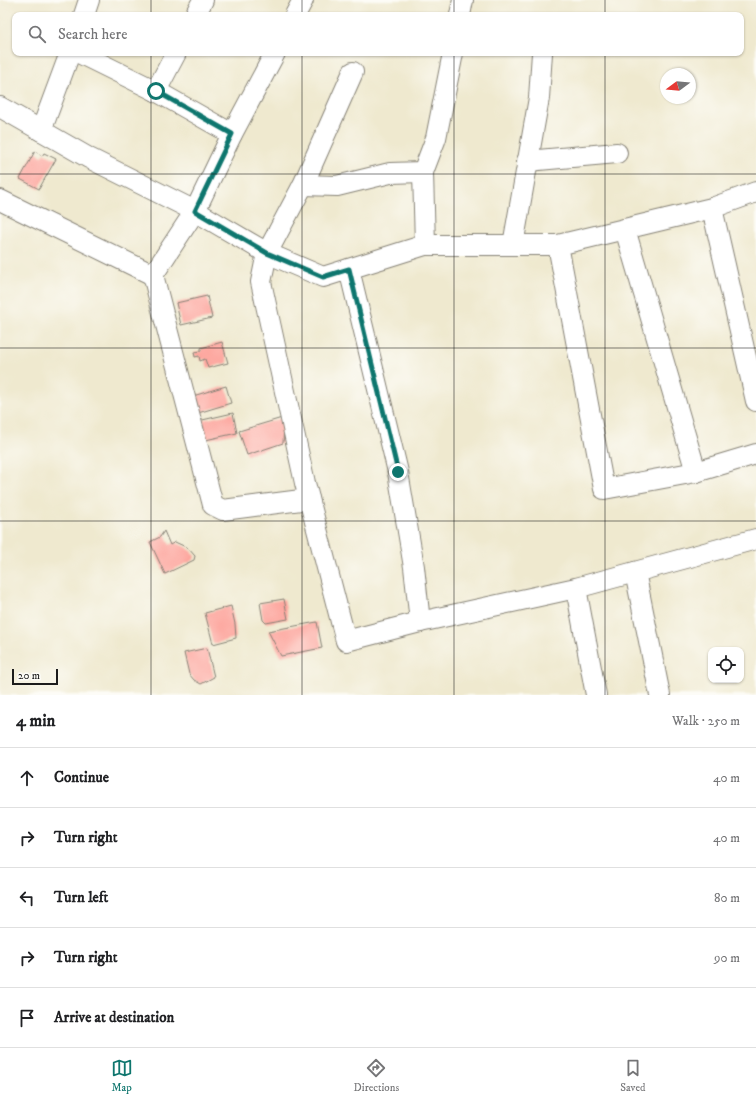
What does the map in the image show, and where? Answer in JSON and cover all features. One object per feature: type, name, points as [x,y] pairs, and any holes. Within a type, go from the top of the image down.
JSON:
[{"type":"street","points":[[85,12],[89,0]]},
{"type":"street","points":[[197,12],[203,0]]},
{"type":"street","points":[[297,12],[303,0]]},
{"type":"street","points":[[461,12],[464,0]]},
{"type":"street","points":[[41,131],[69,56]]},
{"type":"street","points":[[85,56],[156,91],[232,134]]},
{"type":"street","points":[[156,91],[174,56]]},
{"type":"street","points":[[273,56],[232,134],[195,211],[154,275],[213,505],[223,510],[309,499]]},
{"type":"street","points":[[425,245],[423,172],[436,138],[452,56]]},
{"type":"street","points":[[513,245],[539,98],[542,56]]},
{"type":"street","points":[[353,72],[303,185],[267,253],[261,282],[309,499],[346,641],[420,622],[576,588],[756,539]]},
{"type":"street","points":[[0,107],[89,158],[195,211],[267,253],[323,277],[425,245],[558,245],[712,208],[756,192]]},
{"type":"street","points":[[527,161],[618,153]]},
{"type":"street","points":[[303,185],[336,186],[390,172],[423,172]]},
{"type":"street","points":[[0,200],[154,275]]},
{"type":"street","points":[[712,208],[751,359],[756,401]]},
{"type":"street","points":[[625,229],[696,472]]},
{"type":"street","points":[[558,245],[604,489],[696,472],[756,454]]},
{"type":"street","points":[[349,269],[398,472],[414,567],[420,622]]},
{"type":"street","points":[[634,572],[660,695]]},
{"type":"street","points":[[576,588],[596,695]]},
{"type":"building","points":[[35,151],[42,156],[44,153],[56,159],[39,189],[20,179]]},
{"type":"building","points":[[207,296],[212,318],[181,325],[176,303]]},
{"type":"building","points":[[222,342],[228,363],[208,368],[205,359],[200,361],[199,356],[195,357],[194,352],[201,351],[201,348]]},
{"type":"building","points":[[226,386],[231,403],[198,413],[193,396]]},
{"type":"building","points":[[233,413],[237,433],[201,441],[198,421]]},
{"type":"building","points":[[282,418],[284,425],[283,443],[247,455],[239,431]]},
{"type":"building","points":[[164,531],[170,545],[175,542],[188,548],[195,556],[194,560],[165,574],[150,542],[160,537]]},
{"type":"building","points":[[284,599],[288,619],[266,623],[263,620],[260,603]]},
{"type":"building","points":[[231,606],[236,638],[213,644],[205,613]]},
{"type":"building","points":[[317,622],[322,648],[281,656],[268,631]]},
{"type":"building","points":[[207,648],[214,677],[201,684],[194,680],[189,674],[184,653]]},
{"type":"route","points":[[156,91],[232,134],[195,211],[267,253],[323,277],[349,269],[398,472]]}]
